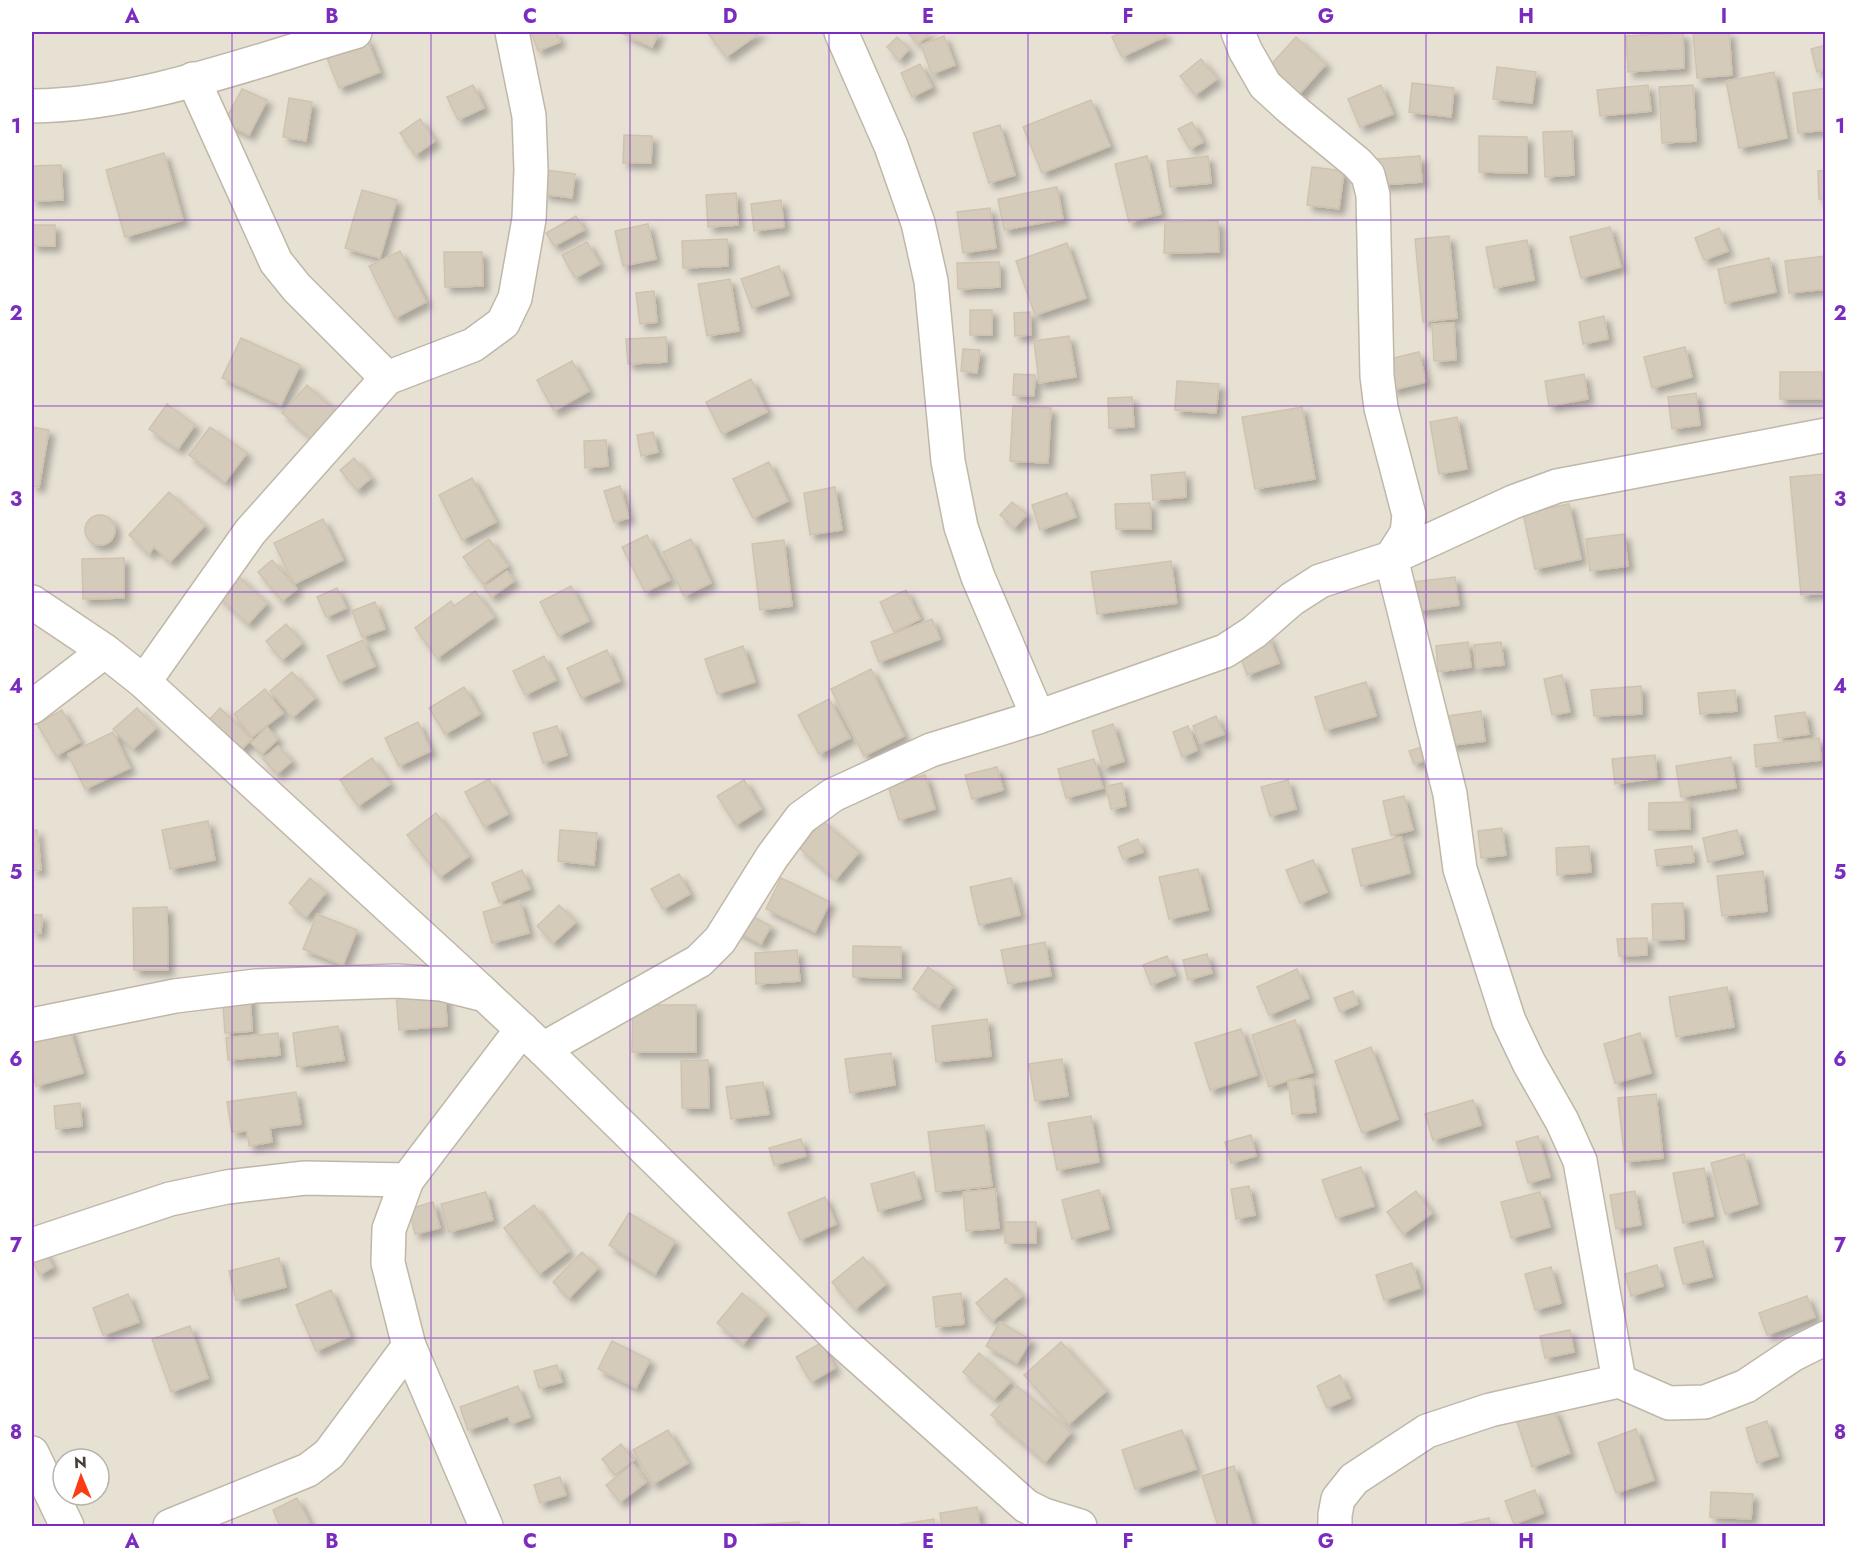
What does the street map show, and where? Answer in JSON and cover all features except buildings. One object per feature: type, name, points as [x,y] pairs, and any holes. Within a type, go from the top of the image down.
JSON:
[{"type":"street","points":[[32,106],[56,106],[118,99],[355,32]]},
{"type":"street","points":[[144,682],[250,532],[387,378],[473,345],[503,323],[515,298],[529,219],[531,170],[529,116],[512,32]]},
{"type":"street","points":[[841,32],[891,146],[918,223],[931,281],[948,460],[961,527],[978,577],[1038,717]]},
{"type":"street","points":[[1238,32],[1245,50],[1265,85],[1368,175],[1373,195],[1377,376],[1381,408],[1409,515],[1407,533],[1391,558],[1450,794],[1460,870],[1509,1021],[1529,1063],[1562,1121],[1580,1161],[1618,1381]]},
{"type":"street","points":[[194,79],[276,262],[297,288],[387,378]]},
{"type":"street","points":[[486,1527],[409,1346],[388,1263],[389,1229],[407,1180],[533,1039],[699,962],[720,940],[771,857],[801,818],[833,795],[931,750],[1038,717],[1225,651],[1254,632],[1293,599],[1320,581],[1391,558],[1513,502],[1557,486],[1826,435]]},
{"type":"street","points":[[32,602],[105,651],[144,682],[533,1039],[840,1340],[1026,1506],[1044,1515],[1080,1527]]},
{"type":"street","points":[[32,707],[105,651]]},
{"type":"street","points":[[32,1025],[175,996],[256,986],[397,981],[441,984],[485,995]]},
{"type":"street","points":[[32,1245],[170,1199],[227,1187],[305,1178],[407,1180]]},
{"type":"street","points":[[1335,1527],[1338,1499],[1354,1479],[1427,1431],[1490,1410],[1618,1381],[1669,1403],[1705,1402],[1746,1386],[1792,1355],[1826,1338]]},
{"type":"street","points":[[170,1527],[308,1470],[329,1454],[409,1346]]},
{"type":"street","points":[[32,1453],[67,1527]]},
{"type":"shaded area","points":[[32,32],[1825,32],[1825,1526],[32,1526]]}]
